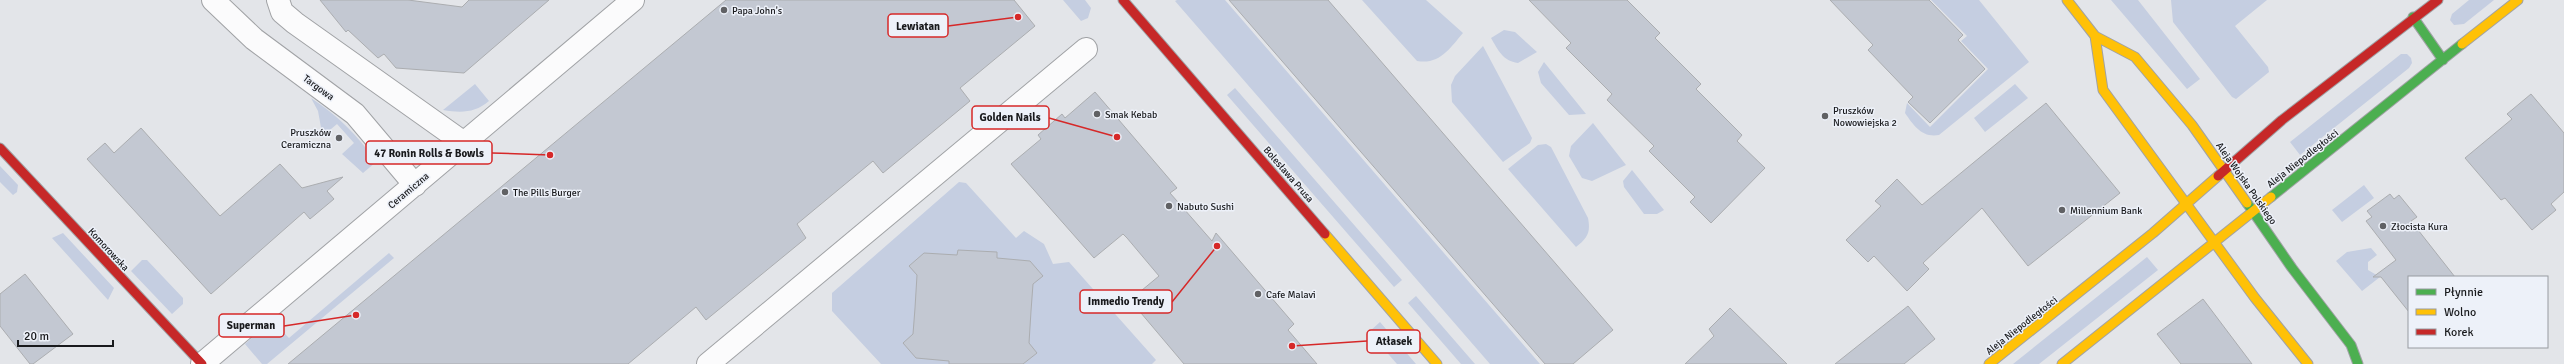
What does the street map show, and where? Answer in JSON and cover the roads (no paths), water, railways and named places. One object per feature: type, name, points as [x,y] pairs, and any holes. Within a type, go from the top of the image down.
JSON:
[{"type":"street","name":"Targowa","points":[[213,0],[254,39],[355,114],[415,185]]},
{"type":"street","points":[[278,0],[282,12],[295,23],[464,143]]},
{"type":"street","name":"Ceramiczna","points":[[202,364],[633,0]]},
{"type":"street","name":"Bolesława Prusa","points":[[1124,0],[1437,364]]},
{"type":"street","name":"Aleja Wojska Polskiego","points":[[2067,0],[2095,36],[2135,57],[2192,125],[2225,170],[2292,268],[2351,345],[2358,364]]},
{"type":"street","name":"Aleja Niepodległości","points":[[1989,364],[2089,285],[2282,120],[2413,17],[2438,0]]},
{"type":"street","name":"Aleja Niepodległości","points":[[2062,364],[2518,0]]},
{"type":"street","points":[[2413,17],[2443,60]]},
{"type":"street","name":"Aleja Wojska Polskiego","points":[[2095,36],[2103,90],[2255,298],[2308,364]]},
{"type":"street","points":[[708,364],[1086,49]]},
{"type":"street","name":"Komorowska","points":[[0,148],[202,364]]},
{"type":"place","name":"Papa John's","points":[[724,10]]},
{"type":"place","name":"Lewiatan","points":[[1018,17]]},
{"type":"place","name":"Smak Kebab","points":[[1097,114]]},
{"type":"place","name":"Pruszków Nowowiejska 2","points":[[1825,116]]},
{"type":"place","name":"Golden Nails","points":[[1117,137]]},
{"type":"place","name":"Pruszków Ceramiczna","points":[[339,138]]},
{"type":"place","name":"47 Ronin Rolls & Bowls","points":[[550,155]]},
{"type":"place","name":"The Pills Burger","points":[[505,192]]},
{"type":"place","name":"Nabuto Sushi","points":[[1169,206]]},
{"type":"place","name":"Millennium Bank","points":[[2062,210]]},
{"type":"place","name":"Złocista Kura","points":[[2383,226]]},
{"type":"place","name":"Immedio Trendy","points":[[1217,246]]},
{"type":"place","name":"Cafe Malavi","points":[[1258,294]]},
{"type":"place","name":"Superman","points":[[356,315]]},
{"type":"place","name":"Atłasek","points":[[1292,346]]}]
